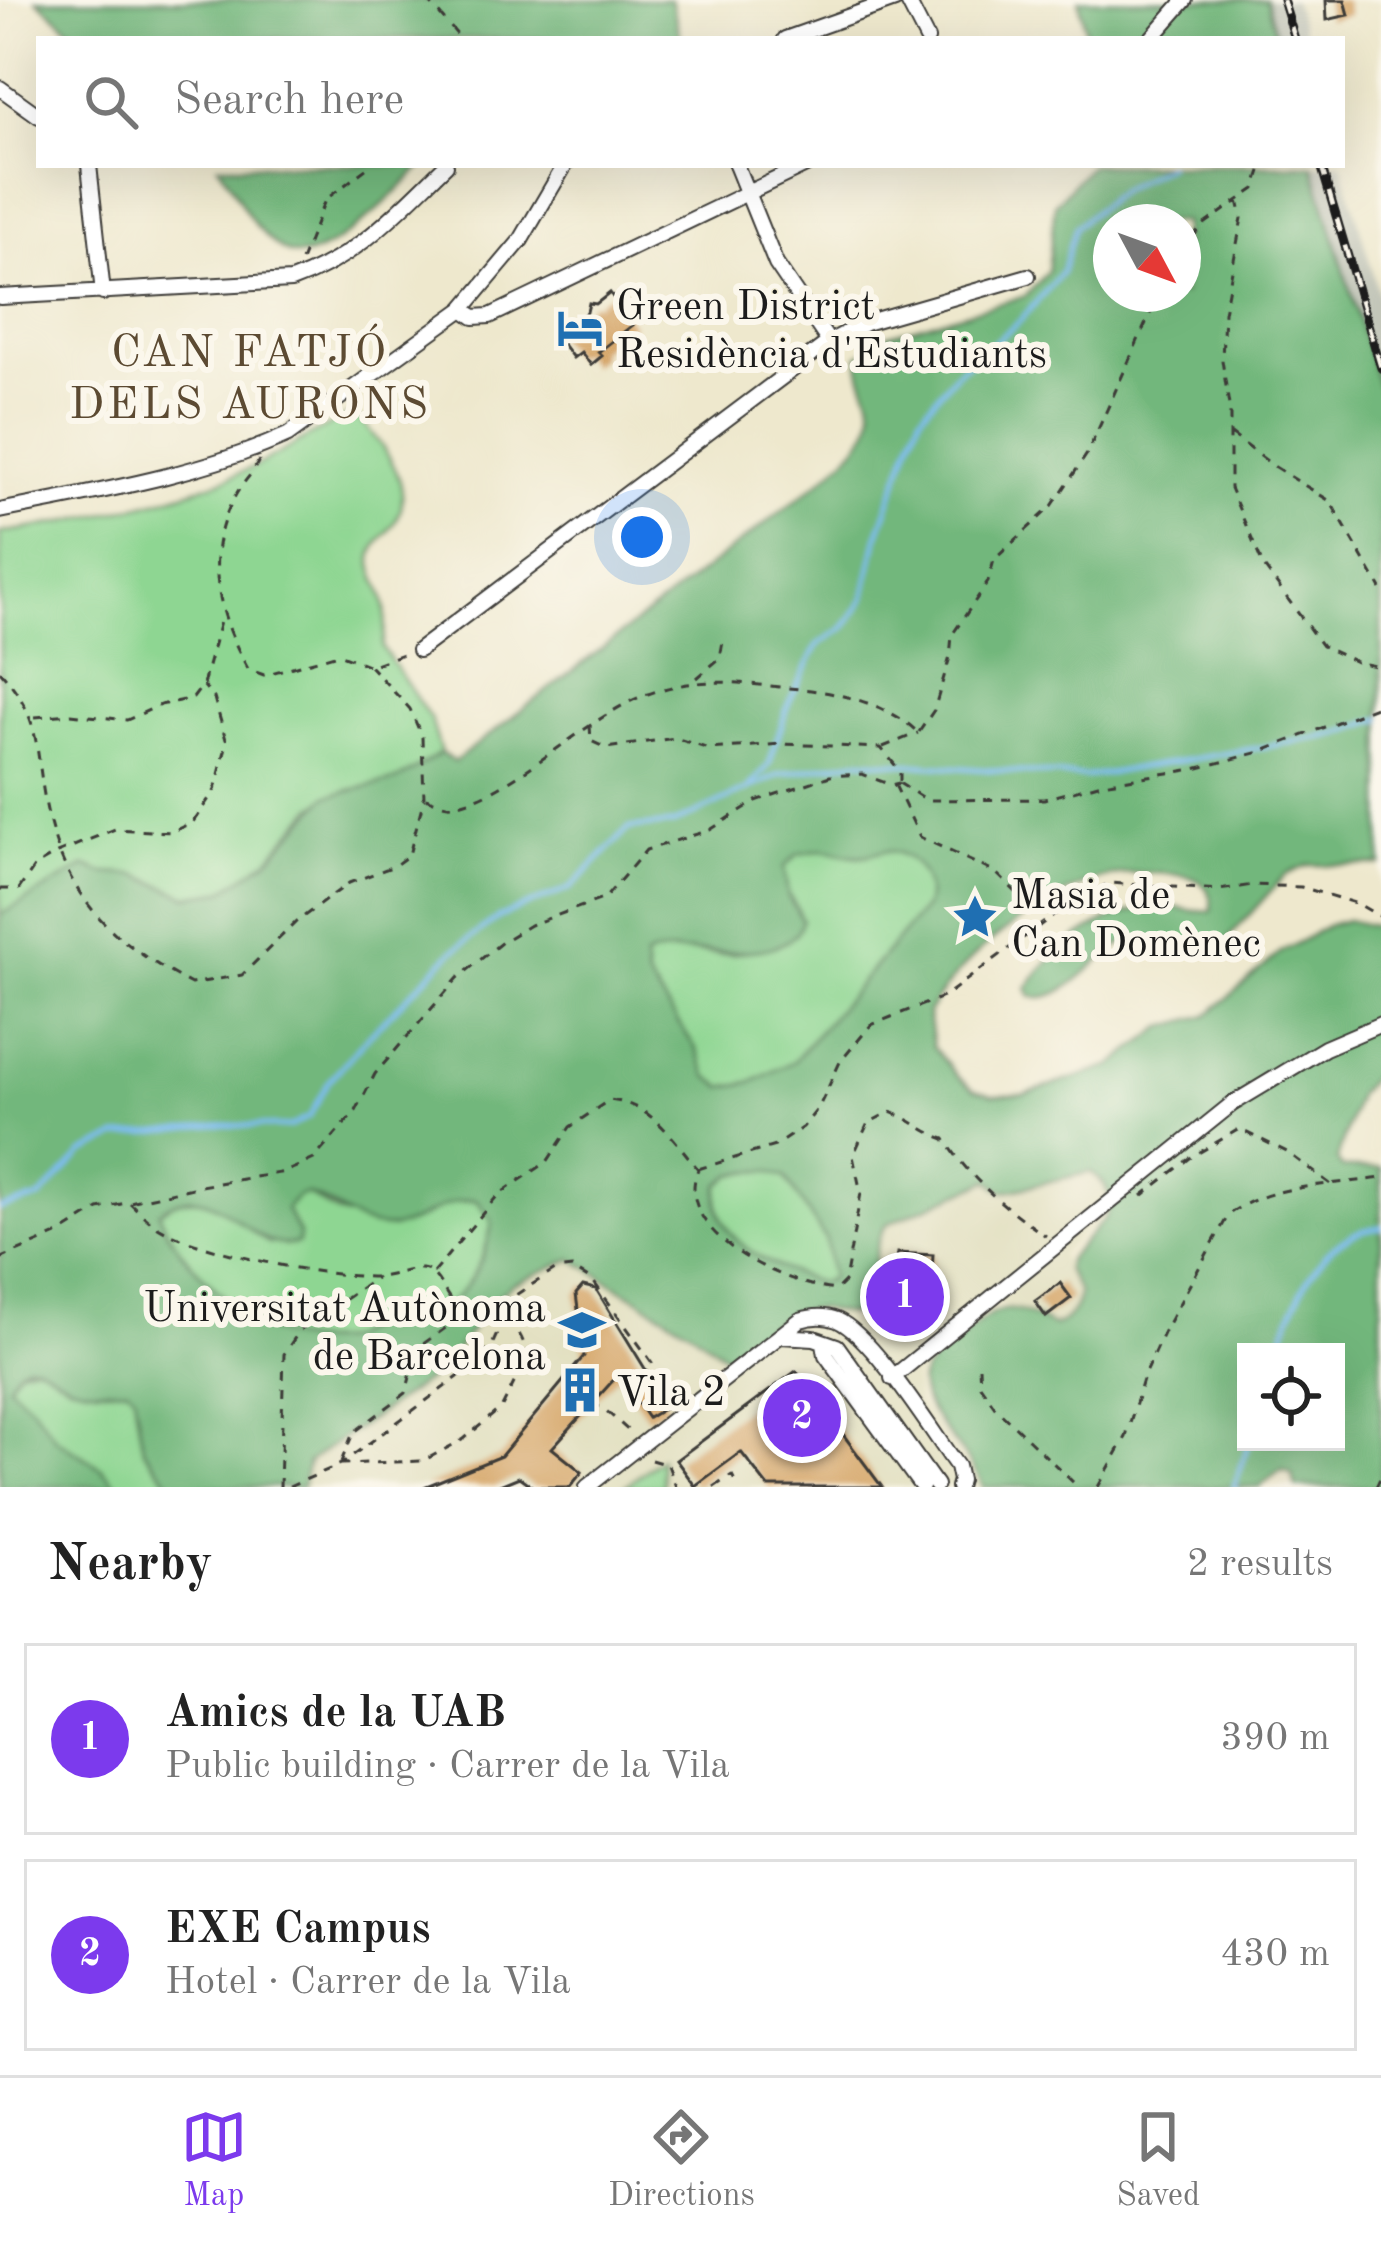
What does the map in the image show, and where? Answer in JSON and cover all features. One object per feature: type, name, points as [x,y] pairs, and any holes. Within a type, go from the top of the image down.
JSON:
[{"type":"street","points":[[793,36],[895,0]]},
{"type":"street","points":[[907,0],[925,36]]},
{"type":"street","points":[[1154,36],[1185,0]]},
{"type":"street","points":[[0,88],[36,114]]},
{"type":"street","points":[[89,168],[103,293]]},
{"type":"street","points":[[0,297],[292,281],[357,250],[443,168]]},
{"type":"street","points":[[0,511],[115,488],[262,447],[288,435],[463,309],[520,241],[563,168]]},
{"type":"street","points":[[737,168],[776,264],[829,342]]},
{"type":"street","points":[[463,309],[475,317],[490,316],[800,168]]},
{"type":"street","points":[[418,650],[829,342],[866,323],[1028,276]]},
{"type":"street","points":[[892,1378],[1232,1104],[1325,1048],[1381,1024]]},
{"type":"street","points":[[587,1487],[685,1408],[781,1336],[811,1317],[838,1320],[851,1329],[892,1378],[957,1466],[940,1487],[826,1355],[824,1343],[781,1336]]},
{"type":"path","points":[[428,0],[458,36]]},
{"type":"path","points":[[292,281],[325,200],[367,168]]},
{"type":"path","points":[[1201,227],[1255,189],[1262,168]]},
{"type":"path","points":[[1238,200],[1241,218],[1224,312],[1222,360],[1230,488],[1263,565],[1322,646],[1356,662],[1381,667]]},
{"type":"path","points":[[590,724],[591,741],[606,748],[675,739],[709,748],[782,744],[881,748],[918,733],[934,710],[952,634],[988,582],[994,560],[1052,506],[1088,454],[1151,312]]},
{"type":"path","points":[[1230,433],[1330,501],[1381,589]]},
{"type":"path","points":[[0,671],[33,717],[57,853],[77,894],[126,944],[191,984],[242,975],[296,922],[349,883],[394,866],[409,855],[424,798],[422,737],[410,710],[370,666],[338,654],[264,675],[248,669],[221,616],[216,576],[222,532],[238,491],[254,473],[262,447]]},
{"type":"path","points":[[33,717],[70,714],[127,720],[160,705],[193,698],[203,685],[221,616]]},
{"type":"path","points":[[424,798],[449,806],[473,798],[607,710],[695,680],[720,658],[724,636]]},
{"type":"path","points":[[370,666],[418,650]]},
{"type":"path","points":[[695,680],[828,691],[906,720],[918,733]]},
{"type":"path","points":[[0,889],[19,889],[35,866],[115,830],[171,832],[193,822],[214,790],[227,743],[214,698],[203,685]]},
{"type":"path","points":[[0,1259],[61,1233],[99,1209],[285,1172],[314,1160],[356,1111],[375,1074],[458,978],[502,942],[530,925],[605,898],[646,850],[710,830],[756,801],[830,776],[862,774],[897,784],[926,800],[1044,800],[1102,783],[1195,769],[1260,752],[1381,705]]},
{"type":"path","points":[[881,748],[900,771],[897,784],[920,837],[996,873],[1018,894],[1053,915]]},
{"type":"path","points":[[698,1169],[775,1146],[803,1127],[819,1107],[840,1062],[871,1025],[945,996],[1053,915],[1109,883],[1219,890],[1253,885],[1301,887],[1358,904],[1381,917]]},
{"type":"path","points":[[433,1273],[498,1195],[547,1162],[570,1126],[609,1100],[634,1102],[698,1169]]},
{"type":"path","points":[[698,1169],[694,1179],[700,1209],[722,1240],[751,1264],[810,1287],[836,1290],[845,1281],[861,1192],[853,1156],[868,1123],[890,1112],[914,1119],[924,1132],[945,1139],[959,1163],[1018,1218],[1059,1245]]},
{"type":"path","points":[[1216,1140],[1239,1129],[1252,1133],[1333,1186]]},
{"type":"path","points":[[1098,1487],[1126,1436],[1145,1372],[1164,1331],[1228,1214],[1245,1202],[1291,1188],[1380,1179]]},
{"type":"path","points":[[128,1202],[154,1225],[257,1259],[377,1277],[425,1269],[466,1311],[502,1317],[521,1330],[528,1355],[502,1406],[464,1439],[423,1461],[340,1464]]},
{"type":"path","points":[[289,1487],[340,1464],[458,1377],[492,1345],[514,1296],[555,1270],[572,1268],[593,1281],[685,1408]]},
{"type":"path","points":[[280,1487],[284,1354],[300,1330],[377,1277]]},
{"type":"path","points":[[340,1464],[353,1433],[406,1393],[410,1377],[400,1366],[403,1358],[452,1324],[454,1303]]},
{"type":"path","points":[[979,1367],[980,1385],[995,1407],[1078,1487]]},
{"type":"path","points":[[591,1405],[602,1406],[630,1432]]},
{"type":"path","points":[[651,1460],[668,1465],[676,1487]]},
{"type":"path","points":[[714,1487],[732,1475],[738,1487]]},
{"type":"path","points":[[1376,1487],[1381,1476]]},
{"type":"shaded area","points":[[1266,0],[1293,0],[1305,36],[1276,36]]},
{"type":"shaded area","points":[[1314,168],[1343,168],[1381,303],[1381,396]]},
{"type":"shaded area","name":"Universitat Autònoma de Barcelona","points":[[1091,1172],[1119,1201],[1059,1254],[1079,1293],[1078,1302],[1061,1324],[1052,1326],[999,1304],[929,1357],[914,1379],[918,1403],[982,1487],[302,1487],[308,1462],[402,1399],[472,1334],[492,1301],[512,1284],[572,1259],[730,1359],[783,1318],[819,1309],[845,1314],[877,1345],[878,1227],[989,1179],[1012,1190]]},
{"type":"green space","points":[[37,0],[671,0],[680,36],[79,36]]},
{"type":"green space","points":[[1079,0],[1266,0],[1276,36],[1086,36]]},
{"type":"green space","points":[[220,168],[421,168],[346,235],[311,254],[290,254],[270,241]]},
{"type":"green space","points":[[1087,168],[1314,168],[1381,396],[1381,865],[1308,865],[1285,875],[1216,952],[1205,954],[1139,938],[1115,948],[1056,993],[1031,996],[1027,988],[1053,957],[1105,921],[1144,909],[1212,911],[1208,890],[1187,876],[1129,873],[1088,884],[1034,911],[983,948],[928,1013],[933,1047],[958,1077],[973,1089],[993,1095],[1025,1094],[1110,1067],[1163,1027],[1208,1015],[1281,952],[1329,925],[1347,920],[1381,928],[1381,1067],[1358,1093],[1337,1160],[1342,1168],[1381,1168],[1381,1487],[1296,1487],[1291,1473],[1282,1470],[1259,1487],[983,1487],[925,1401],[922,1376],[944,1351],[992,1314],[1019,1311],[1053,1326],[1071,1314],[1079,1293],[1066,1269],[1067,1260],[1105,1218],[1112,1202],[1104,1184],[1091,1172],[1002,1191],[989,1180],[887,1224],[877,1247],[870,1295],[855,1314],[815,1309],[791,1315],[758,1334],[730,1360],[693,1332],[572,1259],[512,1284],[492,1301],[442,1370],[308,1462],[302,1487],[173,1487],[143,1449],[134,1394],[127,1388],[82,1387],[40,1366],[24,1366],[8,1385],[56,1439],[101,1468],[119,1487],[0,1487],[0,915],[86,866],[103,873],[137,875],[187,896],[223,891],[268,860],[327,796],[397,780],[441,753],[454,762],[847,457],[872,417],[859,356],[886,335],[1026,296],[1048,271],[1055,204]],"holes":[[[823,850],[856,856],[885,851],[907,857],[924,880],[925,907],[794,1061],[752,1082],[723,1087],[708,1076],[697,1050],[647,977],[645,958],[680,951],[777,946],[793,936],[802,920],[788,896],[784,867],[798,854]],[[769,1171],[785,1177],[826,1240],[831,1278],[820,1283],[765,1260],[748,1250],[724,1222],[718,1205],[719,1185],[732,1175]],[[307,1194],[373,1226],[409,1223],[465,1200],[477,1200],[492,1221],[478,1266],[448,1305],[415,1320],[383,1321],[339,1340],[309,1341],[270,1331],[222,1295],[176,1244],[159,1212],[180,1200],[199,1199],[216,1205],[263,1238],[298,1243],[299,1234],[286,1209],[298,1196]]]},
{"type":"green space","points":[[354,413],[392,463],[402,493],[395,522],[372,557],[385,611],[382,647],[431,720],[441,753],[397,780],[346,791],[312,808],[268,860],[223,891],[187,896],[137,875],[103,874],[0,915],[0,533],[112,512],[220,481]]},
{"type":"green space","points":[[823,850],[856,856],[889,851],[907,857],[925,880],[925,907],[794,1061],[752,1082],[722,1087],[708,1076],[697,1050],[652,986],[645,958],[680,950],[730,954],[757,945],[798,911],[785,887],[784,867],[798,854]]},
{"type":"green space","points":[[750,1171],[785,1177],[826,1240],[832,1278],[820,1283],[784,1270],[734,1237],[718,1205],[719,1185],[732,1175]]},
{"type":"green space","points":[[307,1194],[337,1213],[392,1228],[451,1202],[477,1200],[492,1221],[470,1280],[435,1313],[420,1319],[383,1321],[346,1338],[317,1341],[277,1334],[239,1310],[189,1261],[159,1212],[176,1202],[205,1201],[270,1244],[295,1226],[286,1209],[298,1195]]},
{"type":"green space","points":[[38,1364],[69,1384],[127,1388],[134,1394],[143,1449],[173,1487],[119,1487],[101,1468],[56,1439],[8,1384],[19,1369]]},
{"type":"green space","points":[[660,1459],[663,1487],[624,1487]]},
{"type":"building","points":[[1326,0],[1345,0],[1349,15],[1327,20]]},
{"type":"building","name":"Green District Residència d'Estudiants","points":[[610,293],[633,325],[598,352],[602,356],[591,365],[581,352],[573,358],[556,335],[587,312],[589,303],[596,304]]},
{"type":"building","points":[[897,1253],[933,1255],[931,1291],[919,1290],[919,1305],[894,1304]]},
{"type":"building","points":[[1060,1283],[1071,1298],[1046,1317],[1035,1301]]},
{"type":"building","name":"Vila 2","points":[[583,1286],[596,1289],[668,1406],[648,1418],[618,1375],[552,1448],[582,1472],[570,1487],[533,1487],[519,1477],[495,1487],[424,1487],[501,1456],[584,1356],[576,1294]]},
{"type":"building","points":[[796,1371],[882,1487],[768,1487],[741,1452],[695,1486],[676,1460]]},
{"type":"waterway","points":[[750,786],[769,765],[789,702],[818,645],[845,627],[864,599],[877,539],[920,416],[957,372],[1018,323],[1062,272],[1075,227],[1120,190],[1162,168]]},
{"type":"waterway","points":[[0,1209],[40,1198],[83,1153],[117,1137],[219,1125],[290,1127],[310,1116],[328,1082],[369,1035],[453,951],[499,917],[571,888],[629,828],[673,824],[781,774],[857,760],[1086,777],[1335,735],[1381,719]]},
{"type":"waterway","points":[[1281,1343],[1301,1291],[1325,1255],[1341,1241],[1381,1227]]},
{"type":"waterway","points":[[1234,1487],[1247,1451]]},
{"type":"railway","points":[[1283,0],[1294,36]]},
{"type":"railway","points":[[1322,168],[1381,368]]},
{"type":"place","name":"Green District Residència d'Estudiants","points":[[580,328]]},
{"type":"place","name":"Masia de Can Domènec","points":[[975,917]]},
{"type":"place","name":"Amics de la UAB","points":[[905,1297]]},
{"type":"place","name":"Universitat Autònoma de Barcelona","points":[[582,1330]]},
{"type":"place","name":"Vila 2","points":[[580,1390]]},
{"type":"place","name":"EXE Campus","points":[[802,1418]]},
{"type":"district","name":"CAN FATJÓ DELS AURONS","points":[[250,376]]}]
